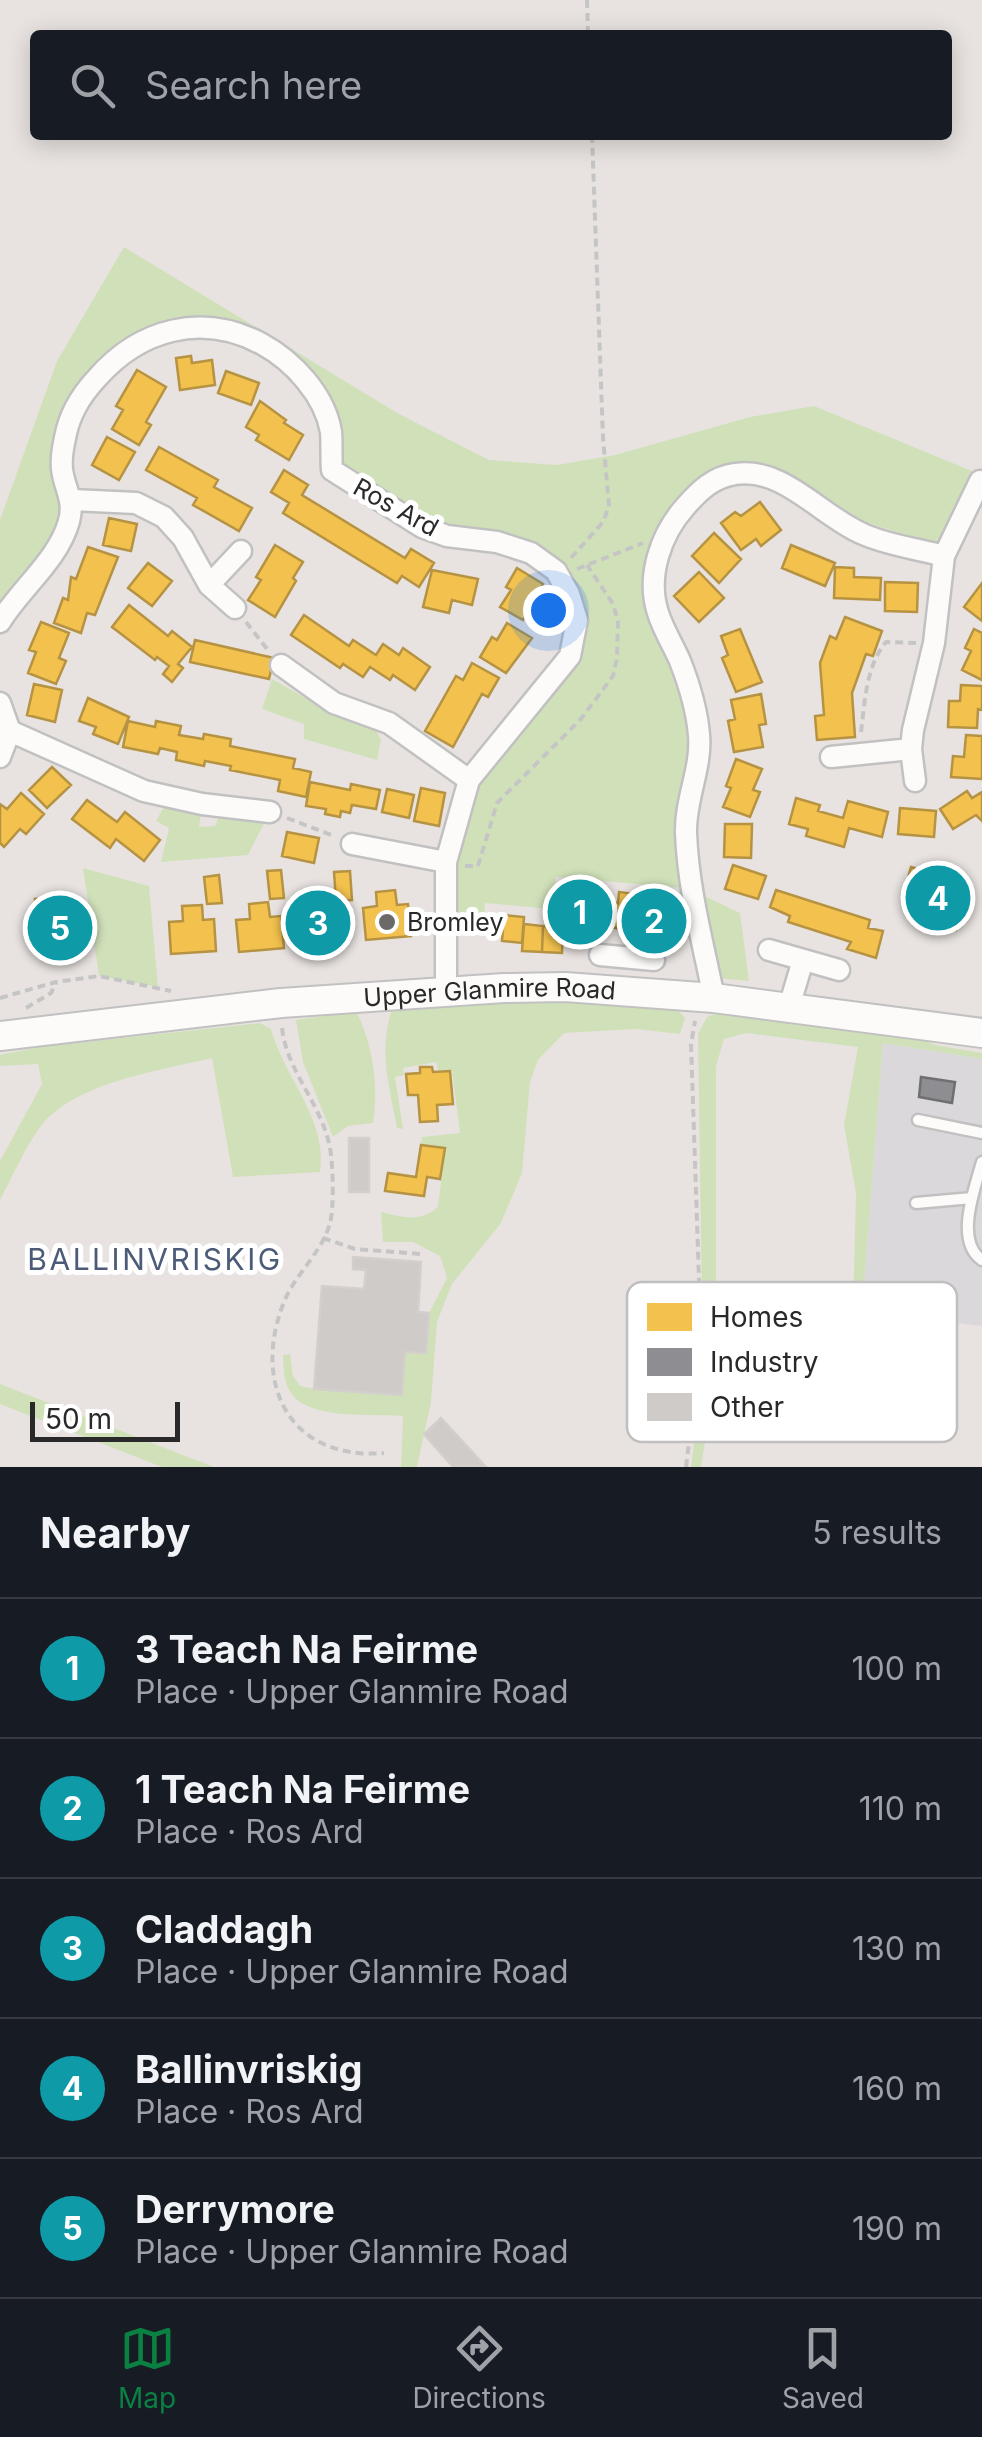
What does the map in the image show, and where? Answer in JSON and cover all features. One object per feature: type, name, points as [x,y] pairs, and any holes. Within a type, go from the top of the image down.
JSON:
[{"type":"main road","name":"Upper Glanmire Road","points":[[0,1036],[281,1003],[565,987],[714,998],[982,1032]]},
{"type":"street","name":"Ros Ard","points":[[0,622],[52,552],[68,523],[72,500],[62,469],[65,434],[75,406],[117,356],[144,339],[210,326],[247,336],[284,356],[310,385],[330,430],[332,470],[422,527],[531,553],[557,573]]},
{"type":"street","points":[[714,998],[689,873],[686,829],[699,757],[699,734],[688,682],[657,612],[654,584],[662,543],[679,514],[713,480],[755,473],[776,480],[868,537],[944,556]]},
{"type":"street","points":[[915,782],[911,748],[934,643],[944,556],[980,481]]},
{"type":"street","points":[[72,500],[136,503],[164,517],[183,538],[209,585],[235,608]]},
{"type":"street","points":[[209,585],[241,551]]},
{"type":"street","points":[[446,992],[446,862],[469,780],[570,656],[577,620],[557,573]]},
{"type":"street","points":[[281,665],[334,702],[389,722],[469,780]]},
{"type":"street","points":[[0,703],[10,731],[0,757]]},
{"type":"street","points":[[10,731],[144,790],[202,804],[270,812]]},
{"type":"street","points":[[832,758],[911,748]]},
{"type":"street","points":[[352,844],[446,862]]},
{"type":"street","points":[[769,950],[840,970]]},
{"type":"street","points":[[600,955],[654,960]]},
{"type":"street","points":[[620,990],[625,957]]},
{"type":"street","points":[[789,1007],[803,960]]},
{"type":"lane","points":[[918,1120],[982,1132]]},
{"type":"lane","points":[[982,1162],[972,1198],[968,1238],[974,1255],[982,1260]]},
{"type":"lane","points":[[916,1203],[972,1198]]},
{"type":"path","points":[[587,0],[588,30]]},
{"type":"path","points":[[557,573],[586,544],[603,522],[609,506],[592,140]]},
{"type":"path","points":[[557,573],[651,539],[662,543]]},
{"type":"path","points":[[446,862],[478,866],[496,803],[580,719],[612,676],[617,658],[618,621],[614,604],[587,565]]},
{"type":"path","points":[[235,608],[281,665]]},
{"type":"path","points":[[859,757],[866,688],[878,652],[886,642],[934,643]]},
{"type":"path","points":[[270,812],[352,844]]},
{"type":"path","points":[[24,1009],[51,993],[56,982]]},
{"type":"path","points":[[281,1003],[286,1049],[324,1124],[332,1154],[330,1223],[284,1299],[271,1346],[275,1389],[292,1422],[319,1445],[357,1456],[384,1453]]},
{"type":"path","points":[[693,1031],[699,1282]]},
{"type":"path","points":[[322,1238],[355,1248],[421,1254]]},
{"type":"path","points":[[686,1467],[689,1442]]},
{"type":"shaded area","points":[[883,1043],[982,1059],[982,1326],[957,1323],[957,1282],[864,1282]]},
{"type":"green space","points":[[124,247],[399,414],[489,460],[557,465],[615,455],[750,417],[814,406],[972,471],[939,545],[843,515],[778,472],[747,463],[710,473],[653,543],[691,723],[684,888],[556,877],[550,909],[485,903],[484,915],[452,917],[455,858],[478,780],[579,652],[562,571],[422,527],[332,470],[327,419],[284,356],[210,327],[143,339],[71,417],[69,523],[0,624],[0,520],[57,361]]},
{"type":"green space","points":[[272,679],[343,719],[349,714],[372,721],[381,740],[377,760],[304,739],[304,724],[262,709]]},
{"type":"green space","points":[[170,796],[202,804],[199,827],[215,826],[223,806],[270,812],[248,855],[161,862],[169,828],[156,821]]},
{"type":"green space","points":[[83,868],[149,886],[158,987],[99,976]]},
{"type":"green space","points":[[698,893],[740,913],[749,981],[716,978]]},
{"type":"green space","points":[[582,1000],[676,1008],[685,1018],[680,1034],[636,1029],[564,1033],[538,1060],[530,1082],[522,1173],[501,1223],[452,1284],[437,1322],[431,1402],[417,1467],[401,1467],[403,1416],[326,1412],[300,1402],[287,1384],[283,1355],[290,1354],[293,1376],[300,1386],[315,1389],[405,1352],[426,1353],[429,1313],[447,1278],[440,1256],[413,1242],[383,1242],[381,1212],[418,1217],[438,1207],[445,1149],[421,1145],[422,1137],[460,1133],[452,1070],[438,1070],[436,1062],[403,1068],[404,1075],[395,1077],[403,1129],[397,1128],[385,1051],[394,1004]]},
{"type":"green space","points":[[356,1011],[373,1066],[373,1123],[348,1126],[333,1137],[303,1062],[296,1020]]},
{"type":"green space","points":[[720,1012],[921,1038],[935,1045],[982,1053],[982,1059],[883,1043],[864,1282],[854,1282],[856,1193],[844,1125],[858,1047],[746,1033],[724,1039],[716,1066],[716,1282],[702,1282],[698,1034],[707,1017]]},
{"type":"green space","points":[[260,1023],[271,1029],[312,1117],[321,1153],[320,1172],[233,1177],[212,1058],[120,1080],[56,1111],[35,1134],[0,1200],[0,1161],[42,1084],[38,1064],[0,1066],[0,1055],[39,1047]]},
{"type":"green space","points":[[0,1384],[214,1467],[162,1467],[0,1404]]},
{"type":"green space","points":[[694,1442],[705,1442],[701,1467],[691,1467]]},
{"type":"building: Homes","points":[[191,356],[192,363],[212,360],[215,385],[180,390],[176,358]]},
{"type":"building: Homes","points":[[137,370],[166,387],[146,422],[151,425],[139,445],[112,429],[123,410],[116,406]]},
{"type":"building: Homes","points":[[226,371],[259,383],[251,405],[218,393]]},
{"type":"building: Homes","points":[[260,401],[303,435],[289,460],[256,440],[259,435],[246,427]]},
{"type":"building: Homes","points":[[107,437],[135,452],[119,480],[92,465]]},
{"type":"building: Homes","points":[[159,447],[218,480],[214,487],[252,508],[239,531],[193,505],[197,498],[146,470]]},
{"type":"building: Homes","points":[[284,470],[308,485],[302,495],[405,558],[411,549],[434,563],[419,587],[402,576],[397,583],[283,513],[289,503],[271,492]]},
{"type":"building: Homes","points":[[760,502],[781,530],[761,546],[756,539],[741,550],[721,523],[735,512],[741,516]]},
{"type":"building: Homes","points":[[109,518],[137,524],[131,551],[103,545]]},
{"type":"building: Homes","points":[[714,533],[741,559],[719,583],[692,556]]},
{"type":"building: Homes","points":[[275,545],[303,562],[275,617],[248,600]]},
{"type":"building: Homes","points":[[791,545],[835,563],[825,586],[782,568]]},
{"type":"building: Homes","points":[[88,547],[118,557],[95,615],[87,613],[81,633],[54,623],[63,598],[68,600],[71,577],[76,579]]},
{"type":"building: Homes","points":[[148,563],[172,581],[152,606],[128,588]]},
{"type":"building: Homes","points":[[835,567],[854,568],[854,577],[881,578],[880,600],[834,598]]},
{"type":"building: Homes","points":[[517,568],[543,584],[523,620],[500,607],[511,590],[506,587]]},
{"type":"building: Homes","points":[[432,570],[478,579],[472,605],[452,600],[449,613],[423,607]]},
{"type":"building: Homes","points":[[699,572],[724,598],[699,622],[674,596]]},
{"type":"building: Homes","points":[[885,582],[918,583],[917,612],[885,611]]},
{"type":"building: Homes","points":[[982,583],[982,621],[964,607]]},
{"type":"building: Homes","points":[[129,605],[168,636],[172,631],[192,647],[178,664],[183,668],[172,682],[163,674],[169,666],[112,627]]},
{"type":"building: Homes","points":[[304,615],[349,646],[353,640],[376,655],[383,644],[399,655],[403,648],[430,667],[415,690],[393,675],[390,680],[370,667],[363,677],[343,664],[340,668],[291,635]]},
{"type":"building: Homes","points":[[845,617],[882,631],[873,656],[866,654],[852,693],[855,737],[817,740],[815,716],[824,715],[820,663],[830,636],[836,639]]},
{"type":"building: Homes","points":[[41,622],[69,633],[59,658],[66,661],[56,684],[28,673],[36,652],[29,650]]},
{"type":"building: Homes","points":[[507,623],[532,638],[506,673],[480,657],[492,637],[497,640]]},
{"type":"building: Homes","points":[[740,629],[762,682],[736,692],[722,658],[728,655],[721,636]]},
{"type":"building: Homes","points":[[974,629],[982,633],[982,680],[962,670],[971,651],[965,648]]},
{"type":"building: Homes","points":[[195,640],[274,658],[269,679],[190,662]]},
{"type":"building: Homes","points":[[472,663],[499,678],[488,697],[482,694],[453,747],[425,731],[456,676],[463,680]]},
{"type":"building: Homes","points":[[34,684],[62,690],[55,722],[27,715]]},
{"type":"building: Homes","points":[[961,685],[982,686],[977,728],[948,727],[949,701],[960,701]]},
{"type":"building: Homes","points":[[761,694],[766,724],[759,725],[763,747],[734,752],[728,721],[735,719],[731,700]]},
{"type":"building: Homes","points":[[88,698],[129,717],[118,744],[93,734],[96,727],[79,721]]},
{"type":"building: Homes","points":[[128,721],[155,727],[156,721],[181,726],[179,735],[231,739],[230,746],[295,759],[293,768],[311,772],[306,797],[278,791],[280,780],[230,770],[231,766],[176,760],[177,752],[160,748],[158,754],[123,747]]},
{"type":"building: Homes","points":[[966,735],[982,736],[982,779],[951,777],[953,756],[964,757]]},
{"type":"building: Homes","points":[[736,759],[762,769],[753,790],[760,792],[750,817],[723,807]]},
{"type":"building: Homes","points":[[52,767],[71,785],[47,808],[29,790]]},
{"type":"building: Homes","points":[[310,782],[350,790],[351,784],[380,790],[376,809],[352,805],[350,813],[341,811],[340,817],[325,814],[326,809],[306,806]]},
{"type":"building: Homes","points":[[421,788],[445,793],[439,826],[414,821]]},
{"type":"building: Homes","points":[[387,789],[414,795],[409,818],[382,812]]},
{"type":"building: Homes","points":[[967,791],[972,798],[982,792],[982,821],[976,815],[953,829],[940,809]]},
{"type":"building: Homes","points":[[21,793],[44,814],[26,834],[20,829],[4,847],[0,843],[0,804],[7,809]]},
{"type":"building: Homes","points":[[796,798],[820,805],[818,811],[843,818],[848,801],[888,812],[882,837],[849,828],[844,847],[806,836],[808,829],[789,824]]},
{"type":"building: Homes","points":[[87,800],[117,822],[125,812],[160,840],[144,861],[116,839],[110,848],[72,819]]},
{"type":"building: Homes","points":[[900,808],[936,811],[934,837],[898,834]]},
{"type":"building: Homes","points":[[725,824],[752,824],[751,858],[724,857]]},
{"type":"building: Homes","points":[[287,832],[319,838],[314,863],[282,856]]},
{"type":"building: Homes","points":[[733,865],[766,876],[758,899],[725,889]]},
{"type":"building: Homes","points":[[911,867],[932,873],[927,890],[964,900],[956,930],[914,918],[920,896],[904,892]]},
{"type":"building: Homes","points":[[281,870],[284,898],[270,899],[267,871]]},
{"type":"building: Homes","points":[[350,871],[352,900],[336,901],[334,872]]},
{"type":"building: Homes","points":[[219,875],[222,903],[207,904],[204,877]]},
{"type":"building: Homes","name":"Bromley","points":[[395,890],[397,905],[408,904],[411,936],[366,940],[363,908],[377,906],[376,892]]},
{"type":"building: Homes","points":[[582,890],[598,891],[594,929],[563,923],[565,899],[581,901]]},
{"type":"building: Homes","points":[[776,890],[870,920],[868,928],[883,931],[876,958],[847,949],[851,942],[788,922],[790,916],[770,907]]},
{"type":"building: Homes","points":[[619,892],[635,894],[631,931],[600,925],[602,901],[618,903]]},
{"type":"building: Homes","points":[[640,895],[656,897],[655,908],[671,909],[669,933],[637,933]]},
{"type":"building: Homes","points":[[54,898],[54,911],[84,910],[85,945],[36,945],[35,899]]},
{"type":"building: Homes","points":[[268,902],[270,917],[281,916],[284,948],[239,952],[236,920],[250,919],[249,904]]},
{"type":"building: Homes","points":[[202,905],[203,920],[214,919],[216,951],[171,954],[169,922],[183,921],[182,906]]},
{"type":"building: Homes","points":[[337,906],[340,940],[298,939],[296,909]]},
{"type":"building: Homes","points":[[504,915],[524,917],[522,943],[502,941]]},
{"type":"building: Homes","points":[[524,924],[543,926],[542,952],[522,951]]},
{"type":"building: Homes","points":[[543,926],[563,927],[562,953],[542,952]]},
{"type":"building: Homes","points":[[420,1067],[432,1067],[433,1072],[450,1071],[453,1104],[437,1105],[438,1121],[420,1122],[418,1095],[408,1095],[406,1074],[420,1073]]},
{"type":"building: Homes","points":[[421,1145],[445,1148],[440,1179],[427,1177],[424,1196],[385,1191],[388,1173],[416,1177]]},
{"type":"building: Industry","points":[[921,1077],[955,1082],[952,1103],[919,1097]]},
{"type":"building: Other","points":[[349,1138],[369,1138],[369,1192],[349,1192]]},
{"type":"building: Other","points":[[353,1257],[421,1262],[418,1312],[429,1313],[426,1353],[405,1352],[402,1395],[314,1389],[322,1286],[364,1289],[366,1270],[353,1269]]},
{"type":"building: Other","points":[[441,1418],[486,1467],[453,1467],[424,1434]]},
{"type":"place","name":"Ballinvriskig","points":[[938,898]]},
{"type":"place","name":"3 Teach Na Feirme","points":[[580,912]]},
{"type":"place","name":"1 Teach Na Feirme","points":[[654,921]]},
{"type":"place","name":"Bromley","points":[[387,922]]},
{"type":"place","name":"Claddagh","points":[[318,923]]},
{"type":"place","name":"Derrymore","points":[[60,928]]},
{"type":"district","name":"BALLINVRISKIG","points":[[155,1259]]}]
